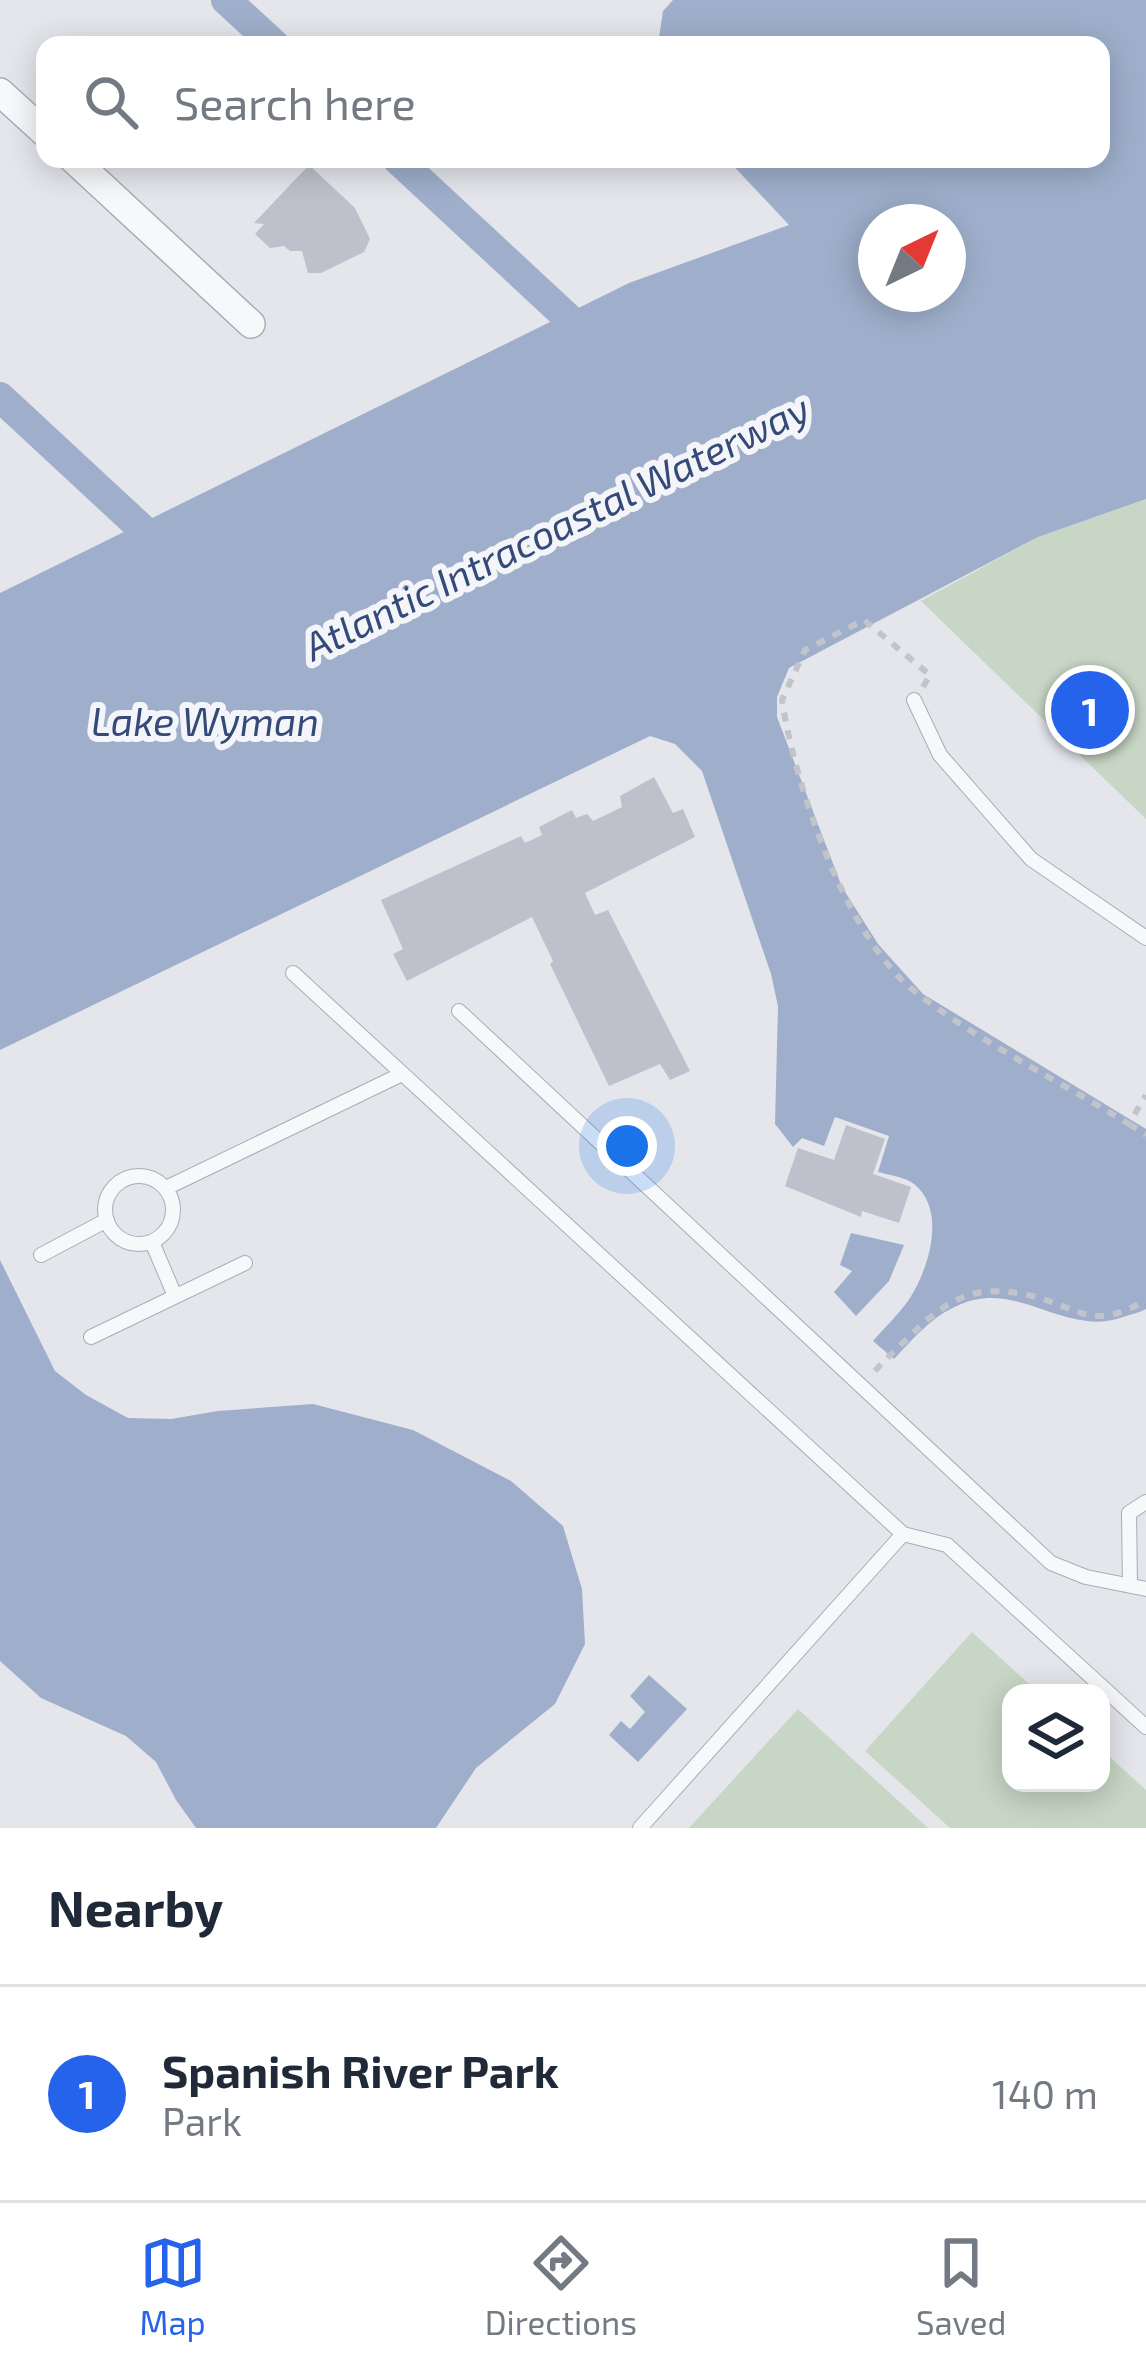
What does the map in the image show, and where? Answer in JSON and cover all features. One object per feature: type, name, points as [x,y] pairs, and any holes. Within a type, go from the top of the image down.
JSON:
[{"type":"street","points":[[0,92],[36,125]]},
{"type":"street","points":[[83,168],[251,325]]},
{"type":"lane","points":[[914,700],[940,754],[1031,859],[1146,938]]},
{"type":"lane","points":[[293,973],[903,1534],[947,1545],[1146,1727]]},
{"type":"lane","points":[[459,1011],[1051,1563],[1086,1577],[1138,1587],[1129,1513],[1146,1502]]},
{"type":"lane","points":[[166,1188],[402,1074]]},
{"type":"lane","points":[[143,1175],[166,1188],[173,1216],[170,1227],[152,1242],[118,1237],[107,1220],[108,1196],[122,1180],[143,1175]]},
{"type":"lane","points":[[40,1255],[107,1220]]},
{"type":"lane","points":[[152,1242],[176,1296]]},
{"type":"lane","points":[[92,1337],[245,1263]]},
{"type":"lane","points":[[640,1828],[903,1534]]},
{"type":"path","points":[[914,700],[930,675],[864,620],[805,650],[782,700],[824,848],[844,899],[878,950],[915,992],[1146,1135]]},
{"type":"path","points":[[1129,1124],[1146,1095]]},
{"type":"path","points":[[862,1388],[938,1308],[968,1293],[1000,1290],[1102,1317],[1146,1300]]},
{"type":"green space","points":[[1146,499],[1146,819],[921,601],[1038,537]]},
{"type":"green space","points":[[972,1632],[1029,1684],[1002,1684],[1002,1792],[1110,1792],[1110,1757],[1146,1790],[1146,1828],[950,1828],[865,1751]]},
{"type":"green space","points":[[798,1709],[928,1828],[689,1828]]},
{"type":"water","name":"Lake Wyman","points":[[673,0],[1146,0],[1146,499],[1038,537],[789,668],[777,697],[777,717],[842,887],[878,944],[923,994],[1146,1129],[1146,1309],[1094,1322],[1008,1300],[976,1299],[940,1315],[894,1359],[873,1341],[917,1286],[931,1240],[930,1209],[914,1184],[878,1172],[889,1136],[835,1117],[824,1146],[802,1138],[793,1147],[775,1124],[778,1006],[771,974],[702,771],[675,744],[650,736],[0,1050],[0,593],[629,283],[789,225],[735,168],[1110,168],[1110,36],[659,36],[663,11]]},
{"type":"water","points":[[851,1233],[904,1245],[889,1281],[856,1316],[834,1292],[852,1271],[840,1265]]},
{"type":"water","points":[[0,1260],[55,1371],[128,1418],[171,1419],[313,1404],[413,1430],[511,1481],[563,1526],[582,1589],[585,1644],[555,1704],[476,1768],[436,1828],[196,1828],[156,1762],[126,1736],[41,1698],[0,1661]]},
{"type":"water","points":[[649,1675],[687,1709],[638,1762],[609,1735],[621,1721],[630,1729],[645,1712],[630,1696]]},
{"type":"building","points":[[306,168],[312,168],[355,208],[370,239],[364,252],[321,273],[308,273],[302,251],[270,248],[255,234],[264,224],[254,223]]},
{"type":"building","points":[[654,777],[673,813],[683,809],[695,837],[585,893],[595,915],[608,910],[690,1071],[670,1080],[660,1064],[609,1086],[532,917],[407,981],[393,954],[403,949],[381,900],[521,836],[525,843],[542,835],[539,827],[572,810],[576,818],[587,814],[593,821],[622,807],[620,796]]},
{"type":"building","points":[[846,1125],[885,1139],[873,1174],[911,1187],[899,1223],[862,1211],[861,1217],[785,1186],[798,1148],[834,1160]]},
{"type":"waterway","points":[[226,0],[265,36]]},
{"type":"waterway","points":[[407,168],[595,343]]},
{"type":"waterway","points":[[0,397],[167,552]]},
{"type":"place","name":"Spanish River Park","points":[[1090,710]]},
{"type":"water label","name":"Atlantic Intracoastal Waterway","points":[[556,526]]}]
